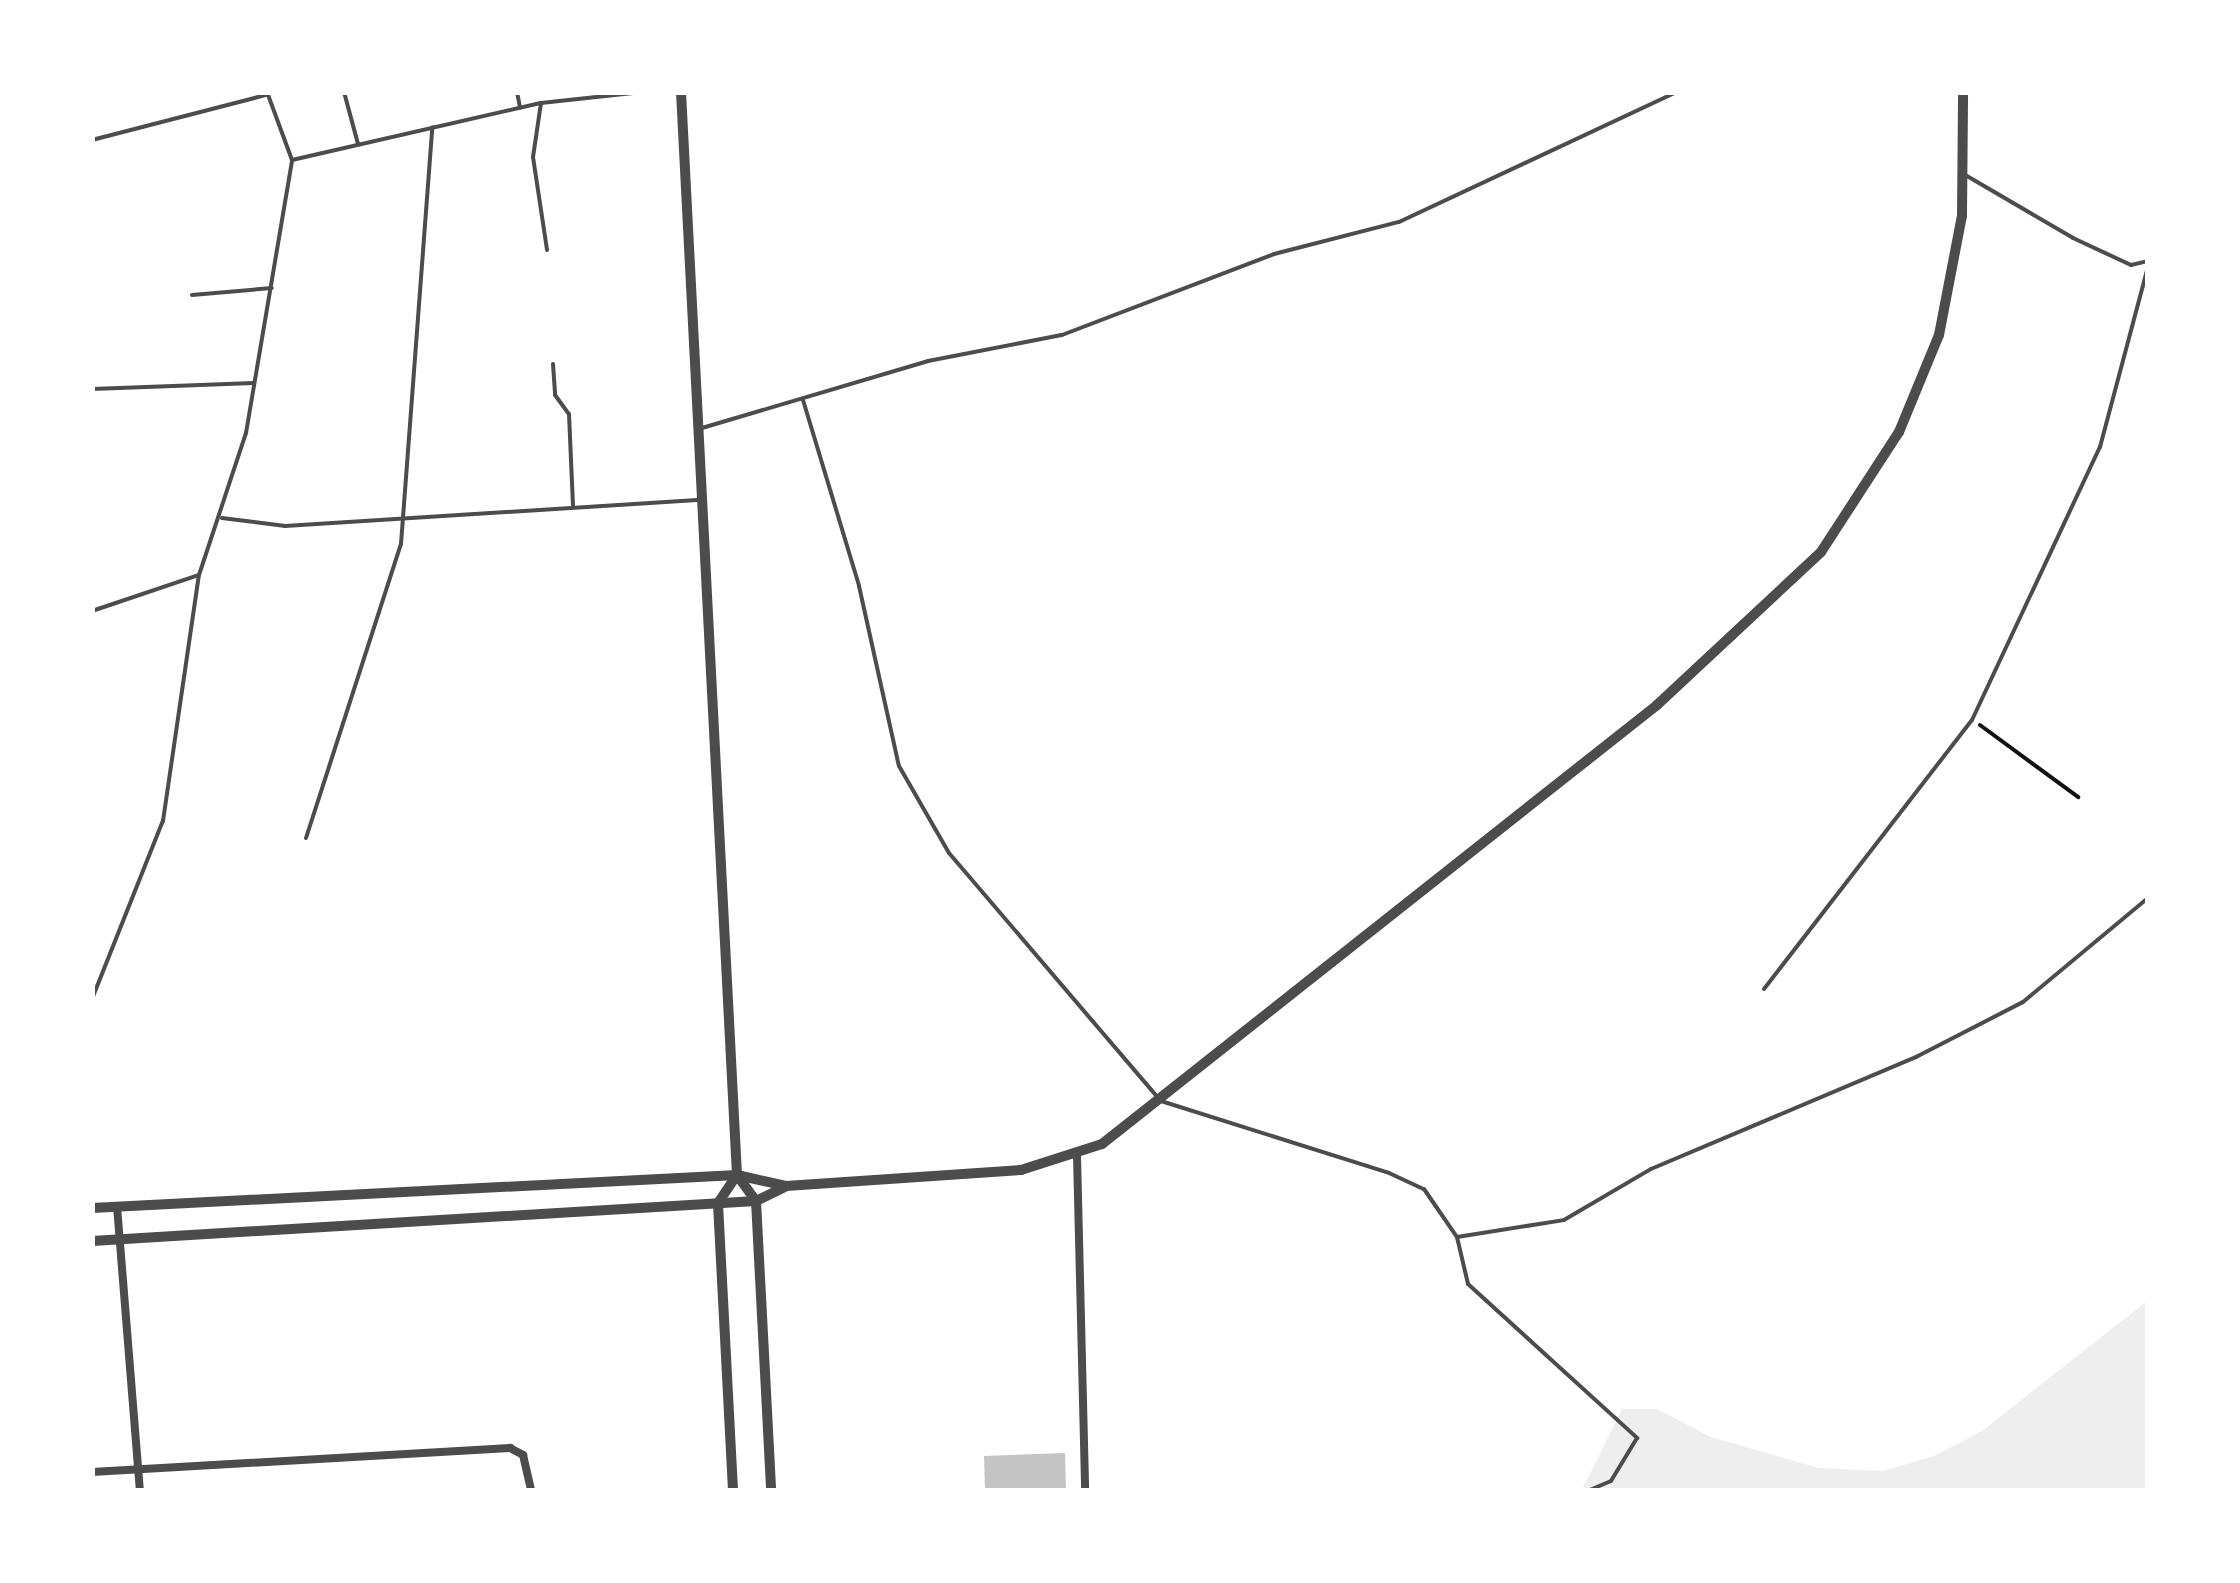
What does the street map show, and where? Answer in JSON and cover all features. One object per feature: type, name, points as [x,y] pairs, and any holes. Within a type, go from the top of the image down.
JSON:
[{"type":"street","points":[[680,92],[737,1175],[756,1201],[771,1490]]},
{"type":"street","points":[[92,1208],[737,1175],[786,1186],[1007,1172],[1078,1156],[1161,1101],[1668,696],[1822,552],[1900,432],[1939,335],[1963,174],[1963,92]]},
{"type":"street","points":[[1078,1156],[1085,1490]]},
{"type":"street","points":[[732,1490],[718,1203],[737,1175]]},
{"type":"street","points":[[92,1241],[756,1201],[786,1186]]},
{"type":"street","points":[[118,1206],[140,1490]]},
{"type":"street","points":[[92,1472],[510,1448],[523,1455],[531,1490]]},
{"type":"lane","points":[[344,92],[358,144]]},
{"type":"lane","points":[[517,92],[520,108]]},
{"type":"lane","points":[[292,160],[541,103],[642,92]]},
{"type":"lane","points":[[698,430],[1062,335],[1291,248],[1399,222],[1676,92]]},
{"type":"lane","points":[[92,140],[267,94],[292,160],[254,383],[220,518],[199,575],[163,821],[92,999]]},
{"type":"lane","points":[[541,103],[534,157],[548,250]]},
{"type":"lane","points":[[306,838],[406,516],[432,127]]},
{"type":"lane","points":[[1764,989],[1972,720],[2100,447],[2148,264],[2131,265],[2072,238],[1963,174]]},
{"type":"lane","points":[[192,295],[272,288]]},
{"type":"lane","points":[[554,364],[555,395],[570,414],[573,507]]},
{"type":"lane","points":[[92,388],[254,383]]},
{"type":"lane","points":[[802,400],[859,586],[899,766],[949,853],[1161,1101],[1389,1173],[1424,1189],[1457,1237],[1468,1284],[1637,1438],[1610,1481],[1590,1490]]},
{"type":"lane","points":[[220,518],[285,526],[700,500]]},
{"type":"lane","points":[[92,612],[100,604],[199,575]]},
{"type":"lane","points":[[92,600],[100,604]]},
{"type":"lane","points":[[1457,1237],[1564,1220],[1651,1169],[1916,1057],[2024,1002],[2148,898]]},
{"type":"path","points":[[1972,720],[2078,797]]},
{"type":"shaded area","points":[[2147,1301],[2147,1490],[1582,1490],[1622,1409],[1657,1409],[1711,1437],[1819,1468],[1883,1471],[1934,1456],[1982,1431]]},
{"type":"building","points":[[1065,1453],[1066,1490],[985,1490],[984,1456]]}]
